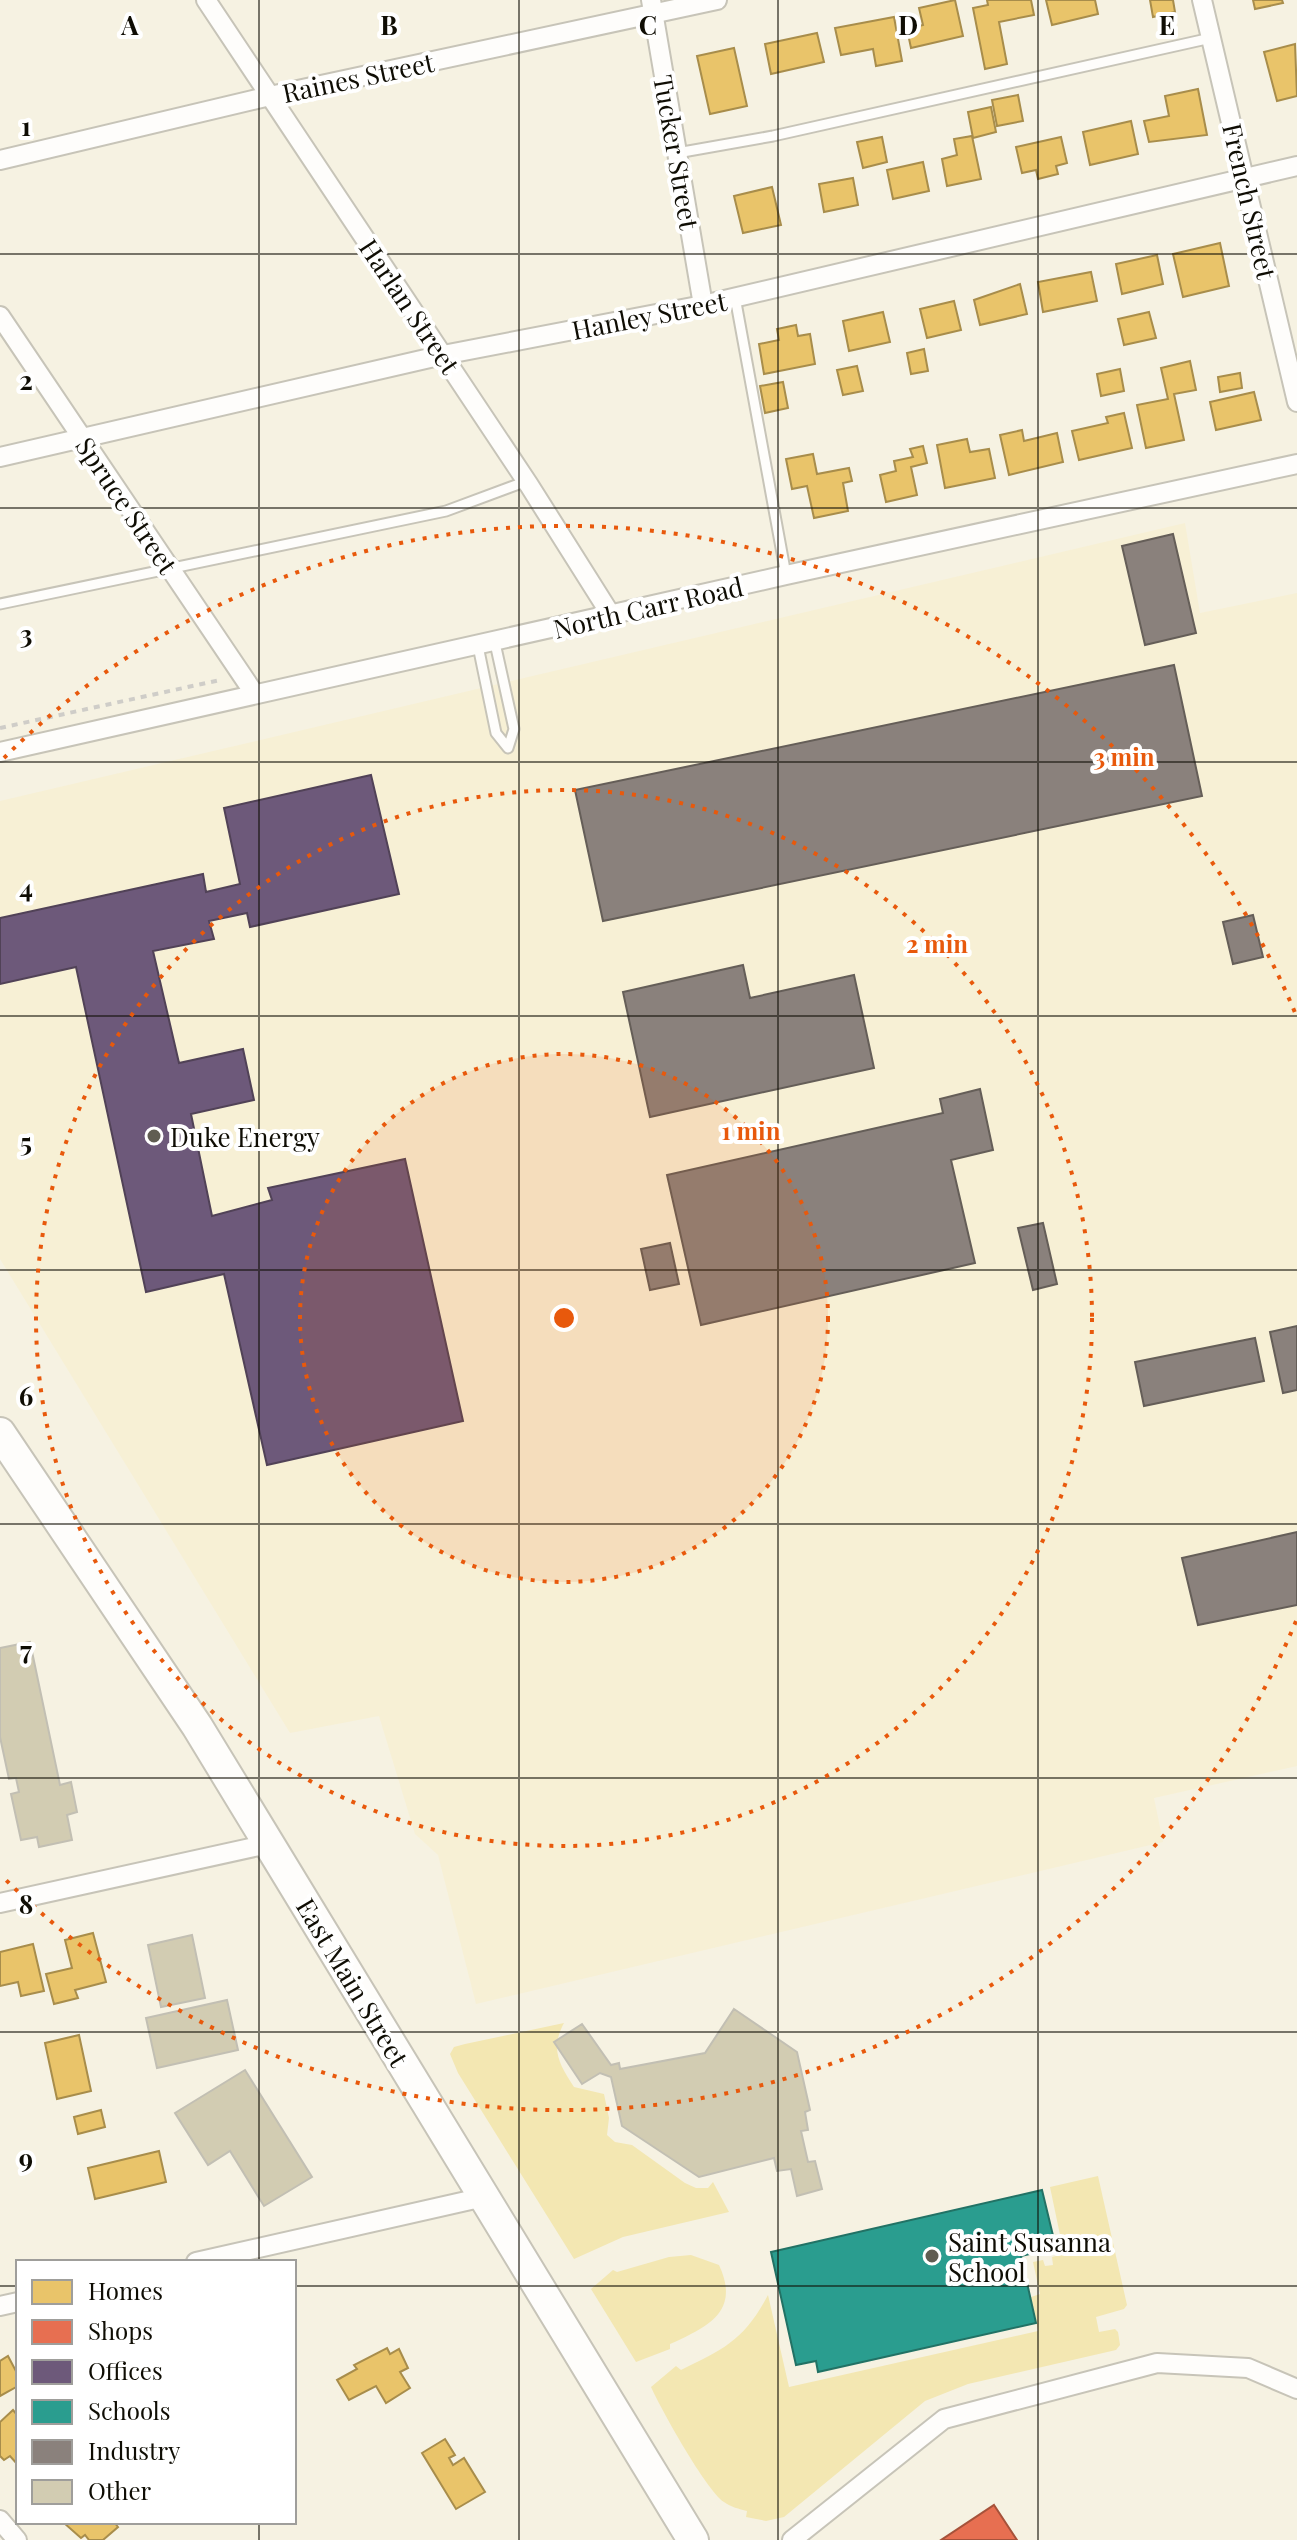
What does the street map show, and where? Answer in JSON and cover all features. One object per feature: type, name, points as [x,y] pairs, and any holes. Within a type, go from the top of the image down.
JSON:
[{"type":"main road","name":"East Main Street","points":[[5,1449],[197,1726],[693,2540]]},
{"type":"street","name":"Harlan Street","points":[[206,0],[527,481],[611,615]]},
{"type":"street","name":"Raines Street","points":[[0,160],[652,7],[717,0]]},
{"type":"street","name":"French Street","points":[[1202,0],[1297,402]]},
{"type":"street","name":"Tucker Street","points":[[652,7],[703,305]]},
{"type":"street","name":"Hanley Street","points":[[0,457],[443,355],[703,305],[1297,166]]},
{"type":"street","name":"Spruce Street","points":[[0,316],[254,693]]},
{"type":"street","name":"North Carr Road","points":[[0,752],[254,693],[486,645],[786,575],[1297,464]]},
{"type":"street","points":[[0,1903],[268,1844]]},
{"type":"street","points":[[205,2260],[484,2197]]},
{"type":"street","points":[[792,2540],[944,2419],[1157,2363],[1248,2368],[1297,2389]]},
{"type":"street","points":[[0,2520],[17,2540]]},
{"type":"lane","points":[[677,153],[788,133],[1211,38]]},
{"type":"lane","points":[[735,297],[786,575]]},
{"type":"lane","points":[[0,604],[446,511],[527,481]]},
{"type":"lane","points":[[486,645],[514,729],[508,748],[496,733],[486,645]]},
{"type":"shaded area","name":"Duke Energy","points":[[1185,523],[1200,613],[1297,593],[1297,1766],[1154,1798],[1163,1842],[476,2004],[438,1855],[415,1834],[379,1716],[290,1733],[0,1259],[0,801]]},
{"type":"shaded area","points":[[564,2023],[558,2041],[558,2056],[574,2087],[604,2094],[609,2118],[607,2135],[615,2142],[632,2145],[696,2188],[708,2188],[713,2182],[729,2212],[623,2237],[574,2259],[458,2073],[450,2054],[454,2047],[465,2044]]},
{"type":"shaded area","points":[[1098,2176],[1127,2305],[1124,2309],[1096,2317],[1099,2332],[1115,2329],[1118,2332],[1120,2345],[1116,2350],[968,2384],[925,2401],[784,2517],[766,2521],[746,2517],[747,2511],[729,2505],[716,2495],[684,2448],[651,2387],[676,2366],[681,2370],[732,2341],[751,2322],[768,2295],[789,2387],[1038,2331],[1031,2297],[1040,2294],[1033,2262],[1043,2260],[1045,2266],[1053,2265],[1052,2257],[1064,2254],[1050,2187]]},
{"type":"shaded area","points":[[691,2255],[719,2265],[725,2281],[723,2306],[708,2324],[670,2344],[670,2349],[636,2362],[591,2289],[613,2270],[617,2272],[669,2257]]},
{"type":"building: Homes","points":[[955,0],[963,36],[911,48],[907,29],[923,25],[919,8]]},
{"type":"building: Homes","points":[[987,0],[1031,0],[1034,15],[999,22],[1007,64],[985,69],[973,8],[988,5]]},
{"type":"building: Homes","points":[[1046,0],[1095,0],[1098,14],[1052,25]]},
{"type":"building: Homes","points":[[1150,0],[1173,0],[1175,12],[1153,17]]},
{"type":"building: Homes","points":[[1253,0],[1282,0],[1283,3],[1255,9]]},
{"type":"building: Homes","points":[[894,17],[902,61],[876,66],[873,49],[841,55],[835,28]]},
{"type":"building: Homes","points":[[817,33],[824,62],[771,74],[765,44]]},
{"type":"building: Homes","points":[[1295,44],[1297,96],[1277,101],[1264,52]]},
{"type":"building: Homes","points":[[734,48],[747,106],[710,114],[697,56]]},
{"type":"building: Homes","points":[[1198,89],[1207,135],[1149,142],[1144,121],[1169,116],[1165,96]]},
{"type":"building: Homes","points":[[1018,95],[1023,121],[997,126],[992,100]]},
{"type":"building: Homes","points":[[991,107],[996,132],[973,138],[968,112]]},
{"type":"building: Homes","points":[[1131,121],[1138,154],[1090,165],[1083,132]]},
{"type":"building: Homes","points":[[972,136],[981,179],[947,186],[942,159],[957,155],[954,139]]},
{"type":"building: Homes","points":[[882,137],[887,162],[863,168],[857,142]]},
{"type":"building: Homes","points":[[1061,137],[1067,163],[1056,166],[1058,174],[1038,179],[1036,170],[1022,173],[1016,147]]},
{"type":"building: Homes","points":[[923,162],[929,191],[893,199],[887,170]]},
{"type":"building: Homes","points":[[853,178],[858,205],[824,212],[819,184]]},
{"type":"building: Homes","points":[[772,187],[781,225],[743,233],[734,196]]},
{"type":"building: Homes","points":[[1220,243],[1229,286],[1183,297],[1173,254]]},
{"type":"building: Homes","points":[[1157,255],[1163,284],[1122,294],[1116,264]]},
{"type":"building: Homes","points":[[1091,272],[1097,301],[1043,312],[1038,282]]},
{"type":"building: Homes","points":[[1020,284],[1027,314],[980,325],[974,300]]},
{"type":"building: Homes","points":[[954,301],[961,330],[927,338],[920,309]]},
{"type":"building: Homes","points":[[883,312],[890,342],[849,351],[843,321]]},
{"type":"building: Homes","points":[[1149,312],[1156,338],[1124,345],[1118,319]]},
{"type":"building: Homes","points":[[796,325],[798,336],[810,334],[815,364],[764,374],[759,344],[779,340],[777,329]]},
{"type":"building: Homes","points":[[924,349],[928,371],[911,374],[907,353]]},
{"type":"building: Homes","points":[[1190,361],[1196,390],[1174,394],[1184,440],[1146,448],[1137,405],[1168,399],[1161,368]]},
{"type":"building: Homes","points":[[857,366],[863,391],[843,395],[837,370]]},
{"type":"building: Homes","points":[[1120,369],[1124,391],[1101,396],[1097,374]]},
{"type":"building: Homes","points":[[1240,373],[1242,388],[1220,392],[1218,377]]},
{"type":"building: Homes","points":[[783,382],[788,408],[765,413],[760,386]]},
{"type":"building: Homes","points":[[1254,392],[1261,420],[1216,430],[1210,402]]},
{"type":"building: Homes","points":[[1124,413],[1132,448],[1079,460],[1072,431],[1108,423],[1106,417]]},
{"type":"building: Homes","points":[[1022,430],[1024,441],[1057,433],[1063,462],[1009,475],[1000,435]]},
{"type":"building: Homes","points":[[967,439],[970,452],[989,449],[995,478],[945,488],[937,445]]},
{"type":"building: Homes","points":[[923,446],[927,463],[911,467],[917,495],[886,502],[880,475],[896,471],[894,461],[913,457],[910,449]]},
{"type":"building: Homes","points":[[813,454],[817,474],[849,468],[852,481],[843,483],[848,511],[814,518],[807,486],[792,489],[786,459]]},
{"type":"building: Homes","points":[[93,1933],[106,1982],[75,1990],[78,1998],[54,2004],[46,1974],[72,1968],[65,1940]]},
{"type":"building: Homes","points":[[33,1944],[44,1991],[21,1996],[18,1982],[0,1986],[0,1952]]},
{"type":"building: Homes","points":[[79,2035],[91,2091],[57,2099],[45,2043]]},
{"type":"building: Homes","points":[[101,2110],[105,2127],[78,2134],[74,2117]]},
{"type":"building: Homes","points":[[159,2151],[166,2182],[95,2199],[88,2168]]},
{"type":"building: Homes","points":[[387,2348],[390,2354],[399,2349],[408,2368],[400,2372],[410,2388],[386,2403],[376,2386],[349,2400],[337,2380],[357,2369],[354,2365]]},
{"type":"building: Homes","points":[[8,2356],[16,2371],[16,2387],[0,2396],[0,2361]]},
{"type":"building: Homes","points":[[13,2410],[16,2414],[16,2463],[10,2456],[4,2460],[0,2456],[0,2422]]},
{"type":"building: Homes","points":[[445,2439],[455,2455],[449,2458],[453,2465],[464,2458],[485,2492],[456,2509],[422,2453]]},
{"type":"building: Homes","points":[[65,2524],[116,2524],[118,2527],[103,2540],[89,2540],[85,2535],[81,2538]]},
{"type":"building: Shops","points":[[994,2505],[1017,2540],[941,2540]]},
{"type":"building: Offices","name":"Duke Energy","points":[[371,775],[399,894],[250,927],[247,913],[209,921],[214,939],[153,951],[179,1063],[243,1049],[254,1100],[191,1114],[212,1216],[272,1200],[268,1188],[405,1159],[463,1421],[267,1465],[224,1274],[146,1292],[76,967],[0,984],[0,918],[203,874],[206,892],[240,884],[224,808]]},
{"type":"building: Schools","points":[[1042,2190],[1056,2248],[1021,2256],[1036,2323],[818,2372],[816,2361],[796,2365],[771,2252]]},
{"type":"building: Industry","points":[[1173,534],[1196,633],[1145,645],[1122,546]]},
{"type":"building: Industry","points":[[1174,665],[1202,796],[603,921],[575,790]]},
{"type":"building: Industry","points":[[1253,915],[1263,957],[1233,964],[1223,922]]},
{"type":"building: Industry","points":[[743,965],[750,998],[854,975],[874,1068],[650,1117],[623,992]]},
{"type":"building: Industry","points":[[980,1089],[993,1150],[951,1160],[975,1263],[701,1325],[667,1175],[943,1113],[940,1099]]},
{"type":"building: Industry","points":[[1043,1223],[1057,1284],[1033,1290],[1018,1228]]},
{"type":"building: Industry","points":[[670,1243],[679,1284],[650,1290],[641,1249]]},
{"type":"building: Industry","points":[[1297,1326],[1297,1390],[1283,1393],[1270,1332]]},
{"type":"building: Industry","points":[[1255,1338],[1264,1381],[1144,1406],[1135,1362]]},
{"type":"building: Industry","points":[[1297,1532],[1297,1605],[1198,1625],[1182,1558]]},
{"type":"building: Other","points":[[30,1642],[60,1785],[71,1782],[77,1812],[67,1815],[72,1840],[39,1847],[37,1837],[21,1840],[11,1794],[19,1792],[16,1778],[9,1779],[0,1737],[0,1648]]},
{"type":"building: Other","points":[[192,1935],[205,1998],[161,2007],[148,1945]]},
{"type":"building: Other","points":[[227,2000],[238,2050],[157,2068],[146,2018]]},
{"type":"building: Other","points":[[734,2009],[797,2052],[810,2110],[805,2112],[808,2130],[801,2131],[808,2162],[815,2161],[822,2189],[797,2196],[791,2169],[777,2171],[774,2158],[699,2177],[622,2126],[611,2077],[600,2073],[582,2084],[554,2042],[582,2024],[611,2065],[619,2063],[620,2069],[705,2053]]},
{"type":"building: Other","points":[[245,2070],[312,2177],[264,2206],[230,2151],[208,2165],[175,2113]]},
{"type":"place","name":"Duke Energy","points":[[154,1136]]},
{"type":"place","name":"Saint Susanna School","points":[[932,2256]]}]
